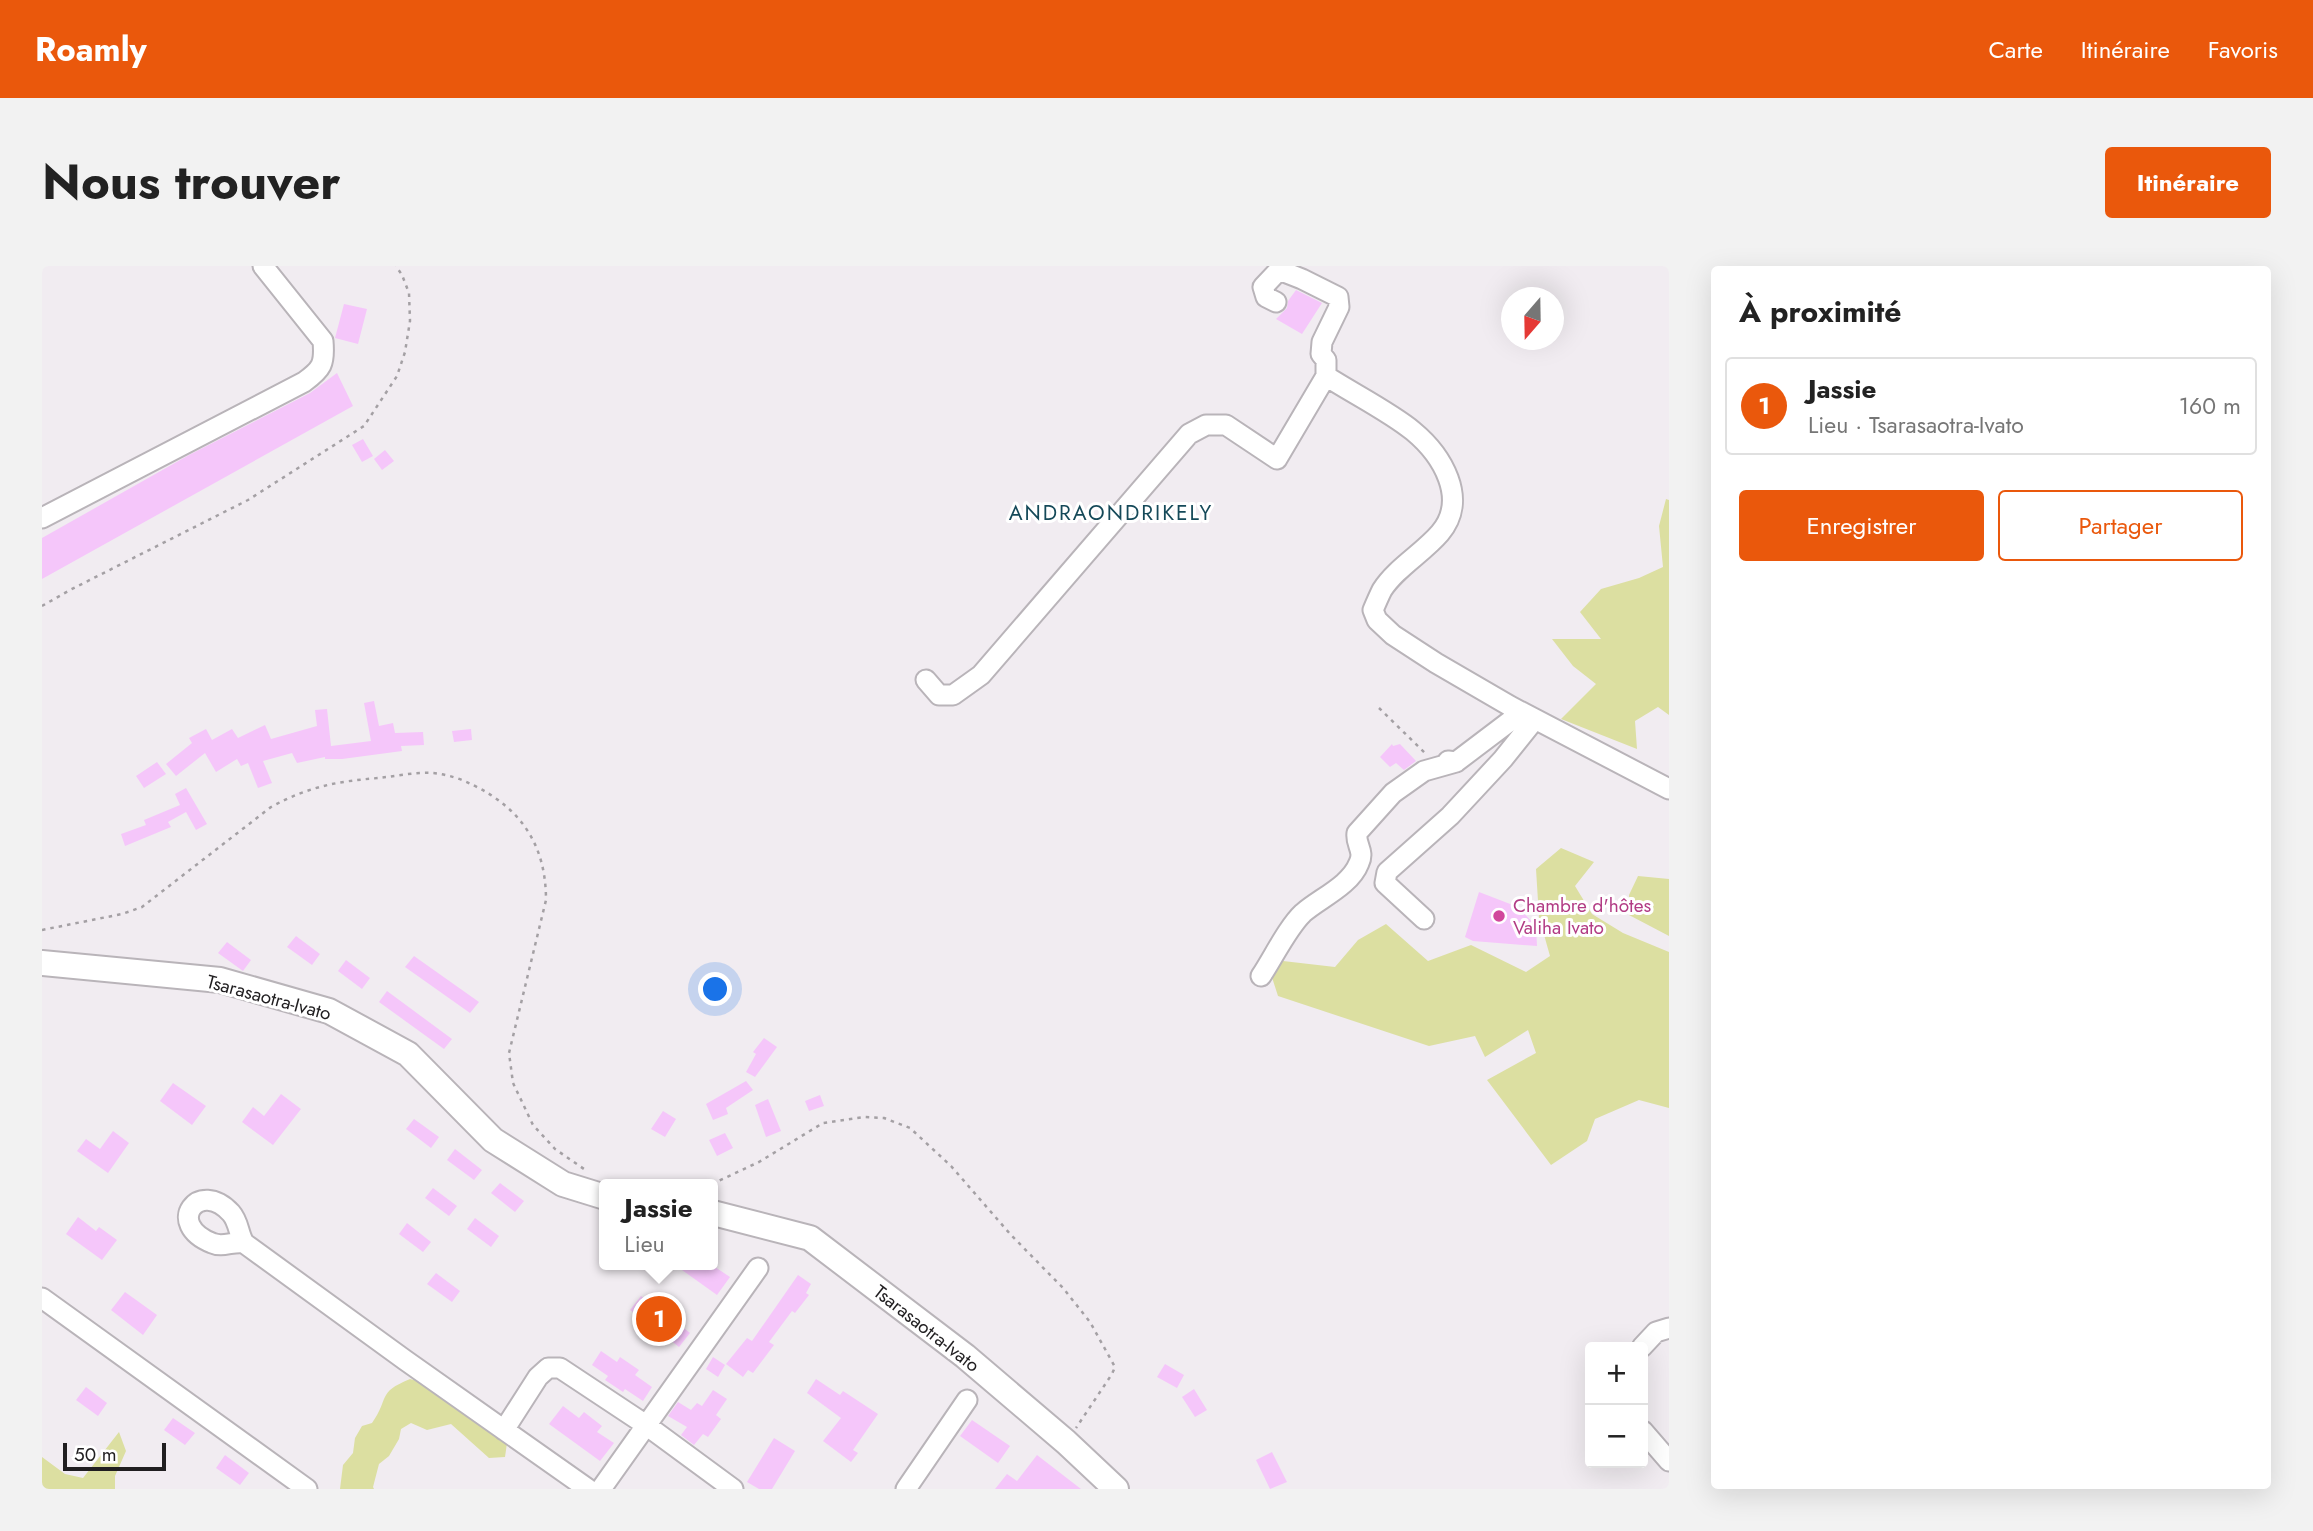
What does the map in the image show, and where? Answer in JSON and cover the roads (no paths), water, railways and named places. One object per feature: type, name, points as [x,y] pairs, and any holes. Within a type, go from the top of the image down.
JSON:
[{"type":"main road","name":"Tsarasaotra-Ivato","points":[[42,963],[220,980],[329,1011],[408,1054],[493,1140],[563,1184],[599,1195]]},
{"type":"main road","name":"Tsarasaotra-Ivato","points":[[718,1214],[810,1238],[965,1356],[1066,1442],[1116,1489]]},
{"type":"street","points":[[42,519],[304,382],[320,370],[324,355],[323,341],[263,266]]},
{"type":"street","points":[[926,680],[939,695],[953,695],[981,675],[1189,434],[1206,425],[1226,425],[1277,459],[1325,376],[1326,360],[1321,354],[1322,342],[1339,307],[1338,297],[1279,270],[1263,287],[1266,297],[1276,302]]},
{"type":"street","points":[[1325,376],[1412,430],[1431,449],[1449,479],[1453,503],[1450,518],[1440,533],[1383,589],[1373,610],[1377,620],[1393,635],[1436,663],[1529,716],[1669,789]]},
{"type":"street","points":[[1261,976],[1304,913],[1354,872],[1362,850],[1356,839],[1357,833],[1393,793],[1424,771],[1452,762],[1529,716]]},
{"type":"street","points":[[1424,919],[1385,883],[1387,873],[1450,816],[1503,759],[1529,716]]},
{"type":"street","points":[[244,1243],[588,1489]]},
{"type":"street","points":[[601,1489],[758,1268]]},
{"type":"street","points":[[42,1298],[307,1489]]},
{"type":"street","points":[[1647,1342],[1656,1332],[1669,1328]]},
{"type":"street","points":[[504,1430],[538,1377],[548,1368],[560,1368],[646,1425],[733,1489]]},
{"type":"street","points":[[906,1489],[967,1400]]},
{"type":"street","points":[[1648,1437],[1669,1461]]},
{"type":"place","name":"Chambre d'hôtes Valiha Ivato","points":[[1499,916]]},
{"type":"place","name":"Jassie","points":[[659,1319]]},
{"type":"district","name":"ANDRAONDRIKELY","points":[[1111,513]]}]
